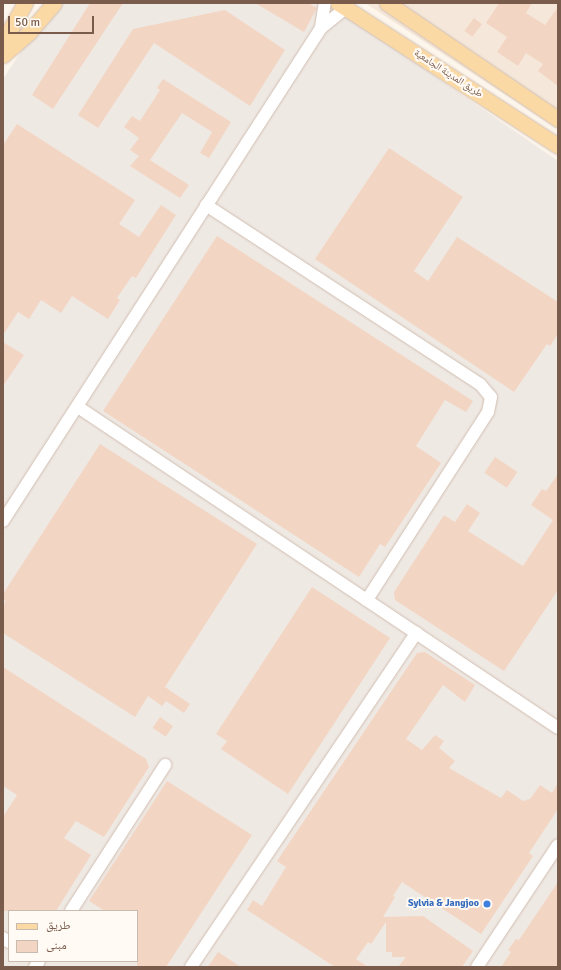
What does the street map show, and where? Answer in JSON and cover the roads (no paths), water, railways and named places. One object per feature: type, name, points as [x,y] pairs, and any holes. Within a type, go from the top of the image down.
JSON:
[{"type":"main road","points":[[4,39],[15,3]]},
{"type":"main road","points":[[4,39],[26,3]]},
{"type":"main road","points":[[3,51],[41,3]]},
{"type":"main road","points":[[3,55],[29,32],[54,3]]},
{"type":"main road","points":[[387,3],[558,119]]},
{"type":"main road","name":"طريق المدينة الجامعية","points":[[342,6],[558,146]]},
{"type":"street","points":[[321,28],[325,3]]},
{"type":"street","points":[[3,521],[78,407],[206,205],[321,28],[342,6]]},
{"type":"street","points":[[206,205],[480,384],[491,397],[488,412],[367,600]]},
{"type":"street","points":[[78,407],[558,728]]},
{"type":"street","points":[[191,967],[416,633]]},
{"type":"street","points":[[72,910],[165,765]]},
{"type":"street","points":[[477,967],[558,845]]},
{"type":"place","name":"Sylvia & Jangjoo","points":[[487,904]]}]
